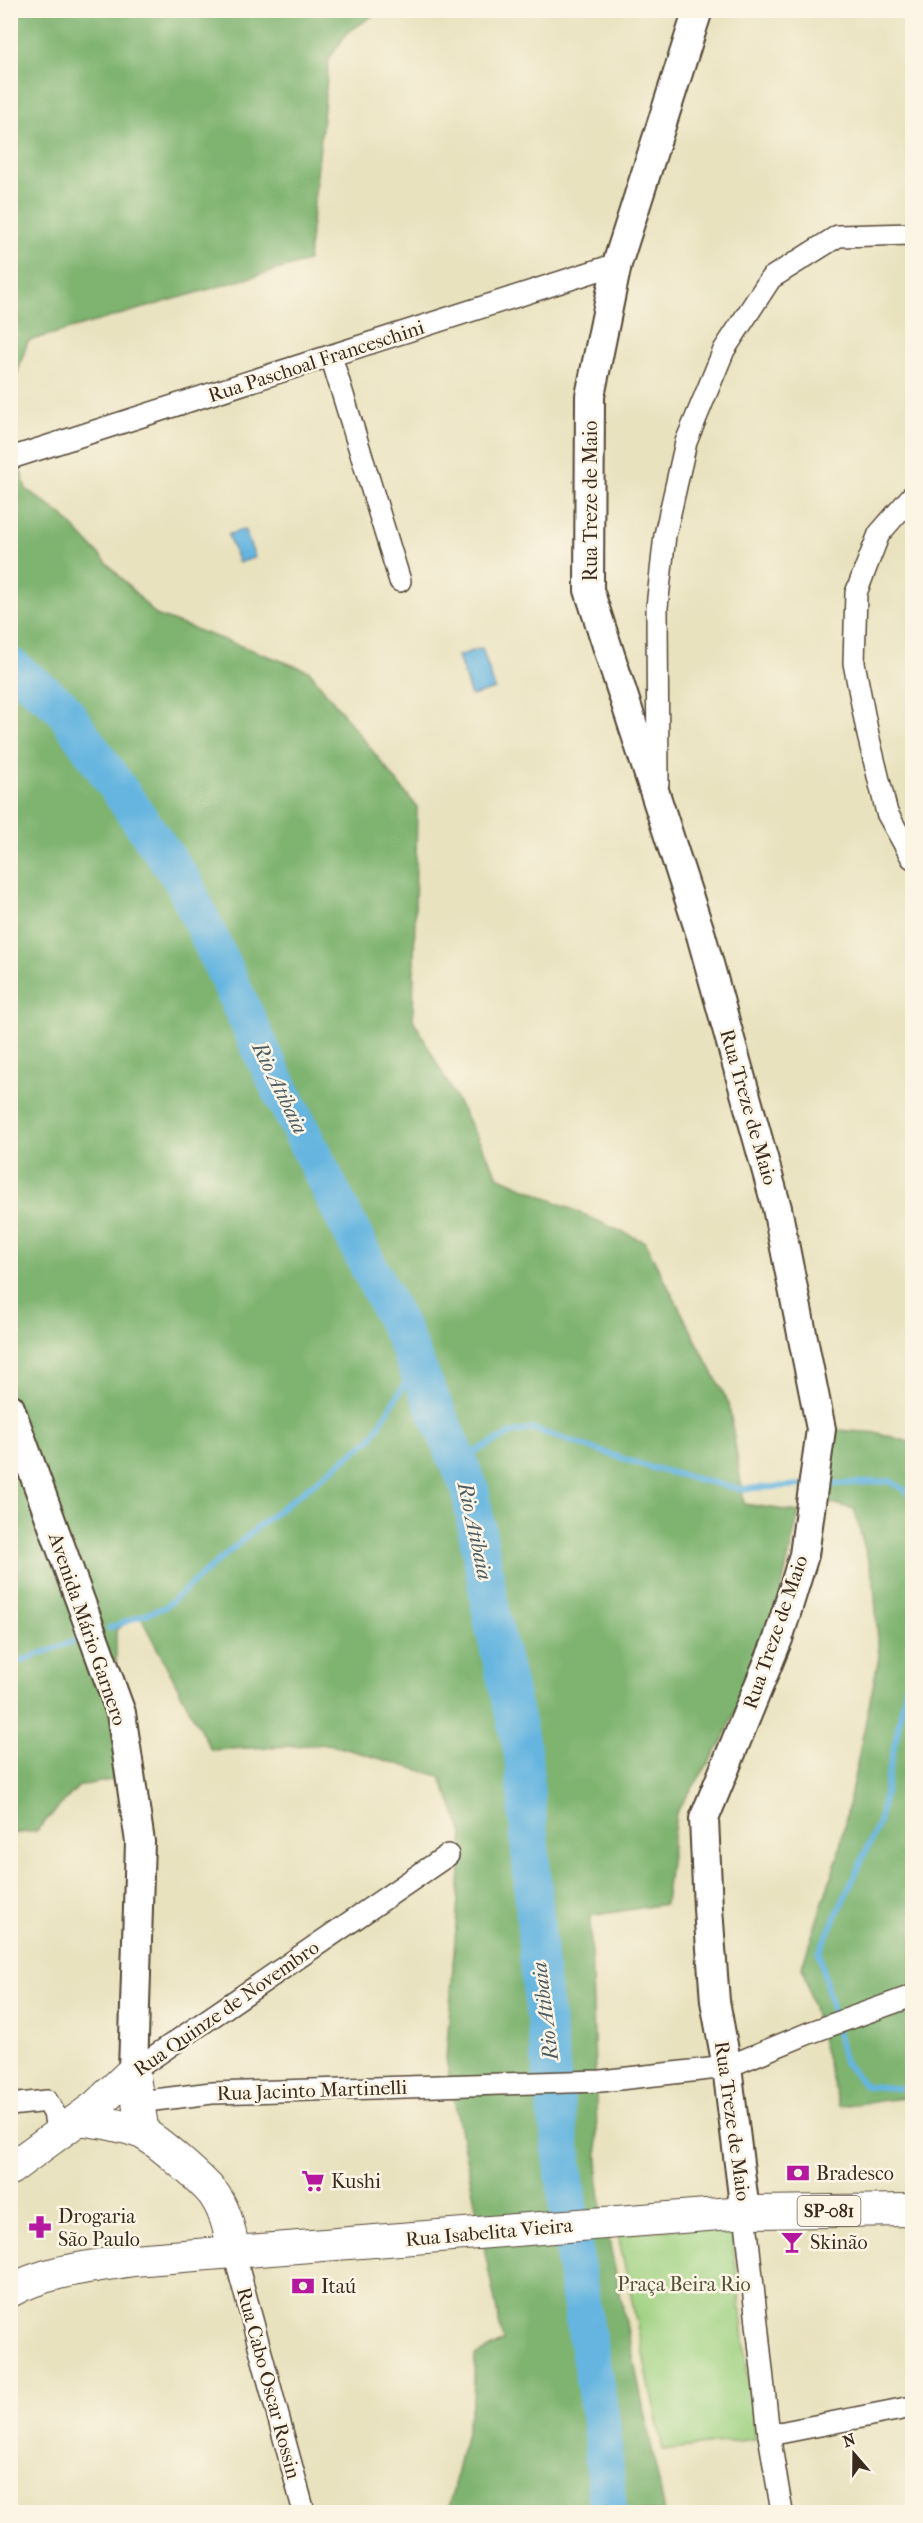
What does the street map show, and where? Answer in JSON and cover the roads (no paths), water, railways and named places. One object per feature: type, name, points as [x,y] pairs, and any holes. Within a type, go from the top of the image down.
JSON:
[{"type":"main road","points":[[133,2071],[143,2133]]},
{"type":"main road","name":"Rua Quinze de Novembro","points":[[10,2169],[69,2127],[133,2071]]},
{"type":"main road","points":[[69,2127],[108,2123],[143,2133],[160,2144],[215,2195],[227,2220],[234,2253]]},
{"type":"main road","name":"SP-081","points":[[745,2212],[912,2210]]},
{"type":"main road","name":"Rua Isabelita Vieira","points":[[10,2291],[27,2281],[62,2272],[133,2260],[745,2212]]},
{"type":"street","name":"Rua Treze de Maio","points":[[698,10],[617,264],[590,396],[590,590],[701,935],[777,1208],[821,1429],[804,1555],[778,1640],[704,1819],[715,2001],[727,2067],[745,2212]]},
{"type":"street","points":[[658,802],[657,607],[665,535],[686,442],[724,350],[771,278],[838,236],[912,234]]},
{"type":"street","name":"Rua Paschoal Franceschini","points":[[14,457],[617,264]]},
{"type":"street","points":[[332,356],[400,581]]},
{"type":"street","points":[[912,496],[879,534],[856,593],[854,663],[887,813],[912,858]]},
{"type":"street","name":"Avenida Mário Garnero","points":[[10,1408],[121,1713],[140,1842],[133,2071]]},
{"type":"street","name":"Rua Quinze de Novembro","points":[[133,2071],[448,1855]]},
{"type":"street","name":"Rua Jacinto Martinelli","points":[[138,2102],[212,2093],[601,2081],[727,2067],[809,2033],[912,1996]]},
{"type":"street","points":[[10,2105],[47,2101],[54,2113],[69,2127]]},
{"type":"street","points":[[745,2212],[769,2435],[782,2512]]},
{"type":"street","name":"Rua Cabo Oscar Rossin","points":[[234,2253],[304,2512]]},
{"type":"street","points":[[769,2435],[912,2407]]},
{"type":"water","points":[[244,529],[255,557],[239,563],[228,535]]},
{"type":"water","points":[[482,648],[495,689],[471,696],[458,656]]},
{"type":"waterway","name":"Rio Atibaia","points":[[10,666],[61,706],[184,883],[269,1067],[403,1335],[470,1489],[493,1623],[523,1754],[539,1970],[577,2277],[601,2421],[608,2512]]},
{"type":"waterway","points":[[109,1628],[165,1607],[267,1519],[371,1439],[416,1365]]},
{"type":"waterway","points":[[458,1460],[512,1433],[533,1429],[652,1468],[739,1489],[805,1485]]},
{"type":"waterway","points":[[821,1485],[890,1481],[912,1495]]},
{"type":"waterway","points":[[10,1665],[74,1641]]},
{"type":"waterway","points":[[912,1657],[879,1823],[819,1952],[844,2062],[865,2086],[912,2089]]},
{"type":"place","name":"Bradesco","points":[[798,2173]]},
{"type":"place","name":"Kushi","points":[[313,2181]]},
{"type":"place","name":"Drogaria São Paulo","points":[[40,2227]]},
{"type":"place","name":"Skinão","points":[[792,2242]]},
{"type":"place","name":"Itaú","points":[[303,2286]]},
{"type":"park label","name":"Praça Beira Rio","points":[[684,2284]]}]
